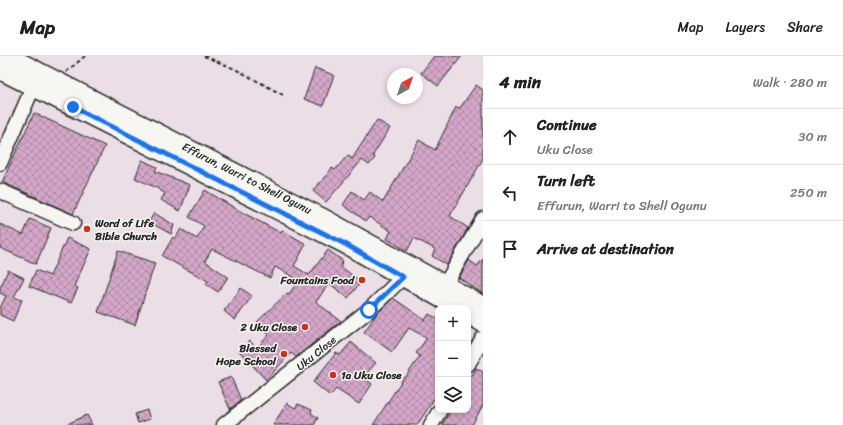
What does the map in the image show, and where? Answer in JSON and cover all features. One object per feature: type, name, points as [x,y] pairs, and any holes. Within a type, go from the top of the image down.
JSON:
[{"type":"main road","name":"Effurun, Warri to Shell Ogunu","points":[[8,56],[56,80],[77,100],[345,244],[453,305]]},
{"type":"main road","name":"Effurun, Warri to Shell Ogunu","points":[[0,70],[33,87],[77,100],[321,217],[483,306]]},
{"type":"main road","points":[[471,316],[483,323]]},
{"type":"street","points":[[0,163],[33,87]]},
{"type":"street","points":[[0,191],[73,223]]},
{"type":"street","points":[[445,285],[483,219]]},
{"type":"street","name":"Uku Close","points":[[224,425],[369,310],[403,277]]},
{"type":"street","points":[[471,359],[483,338]]},
{"type":"street","points":[[432,425],[438,413]]},
{"type":"path","points":[[56,80],[85,56]]},
{"type":"path","points":[[204,56],[235,69],[285,96]]},
{"type":"building","points":[[434,56],[462,56],[438,86],[423,75],[423,70]]},
{"type":"building","points":[[315,68],[334,75],[323,106],[304,99]]},
{"type":"building","points":[[476,85],[483,90],[483,159],[450,216],[468,228],[447,265],[432,256],[435,249],[414,238],[407,251],[387,239],[391,231],[369,217],[366,221],[343,205],[352,191],[364,200],[370,192],[383,202],[419,140],[435,150],[456,107],[460,108]]},
{"type":"building","points":[[34,113],[105,146],[73,214],[2,182]]},
{"type":"building","points":[[377,120],[390,128],[373,155],[375,158],[369,165],[362,160],[326,202],[313,191],[332,168],[335,170],[348,155],[352,159]]},
{"type":"building","points":[[142,160],[157,167],[155,171],[190,185],[180,211],[161,200],[165,193],[135,178]]},
{"type":"building","points":[[205,190],[281,233],[282,230],[306,244],[294,266],[309,275],[328,250],[343,261],[340,266],[361,282],[348,298],[329,283],[316,302],[341,321],[296,357],[291,353],[266,380],[239,351],[250,341],[257,348],[269,335],[257,322],[287,293],[289,294],[299,280],[275,267],[270,278],[212,249],[205,261],[228,277],[218,292],[206,284],[208,281],[162,256],[173,237],[175,239],[181,229],[197,239],[204,226],[189,217]]},
{"type":"building","points":[[154,213],[174,225],[171,234],[149,222]]},
{"type":"building","points":[[30,219],[51,228],[36,264],[0,248],[0,224],[23,235]]},
{"type":"building","points":[[67,238],[91,249],[74,286],[78,288],[71,303],[29,286],[36,270],[50,276]]},
{"type":"building","points":[[118,251],[155,263],[135,325],[98,312]]},
{"type":"building","points":[[483,259],[483,294],[459,278],[469,260],[477,266]]},
{"type":"building","points":[[8,270],[24,278],[14,297],[22,300],[13,321],[0,315],[0,308],[6,296],[0,293],[0,288]]},
{"type":"building","points":[[241,288],[252,296],[235,320],[224,311]]},
{"type":"building","points":[[393,298],[425,320],[429,314],[435,317],[435,398],[417,425],[373,425],[404,377],[405,378],[420,356],[416,353],[427,338],[409,328],[392,352],[364,332],[376,315]]},
{"type":"building","points":[[351,342],[376,363],[363,377],[372,384],[359,404],[336,389],[330,396],[313,382],[336,353],[340,355]]},
{"type":"building","points":[[476,368],[483,372],[483,405],[472,425],[442,425],[449,413],[471,413],[471,377]]},
{"type":"building","points":[[231,377],[241,400],[230,409],[218,382]]},
{"type":"building","points":[[287,403],[295,408],[298,404],[312,410],[311,413],[318,418],[314,425],[273,425]]},
{"type":"building","points":[[147,410],[150,419],[138,423],[135,414]]},
{"type":"building","points":[[87,415],[92,425],[65,425]]},
{"type":"place","name":"Word of Life Bible Church","points":[[87,229]]},
{"type":"place","name":"Fountains Food","points":[[362,280]]},
{"type":"place","name":"2 Uku Close","points":[[305,327]]},
{"type":"place","name":"Blessed Hope School","points":[[284,354]]},
{"type":"place","name":"1a Uku Close","points":[[333,375]]},
{"type":"route","points":[[73,107],[345,244],[403,277],[369,310]]}]
